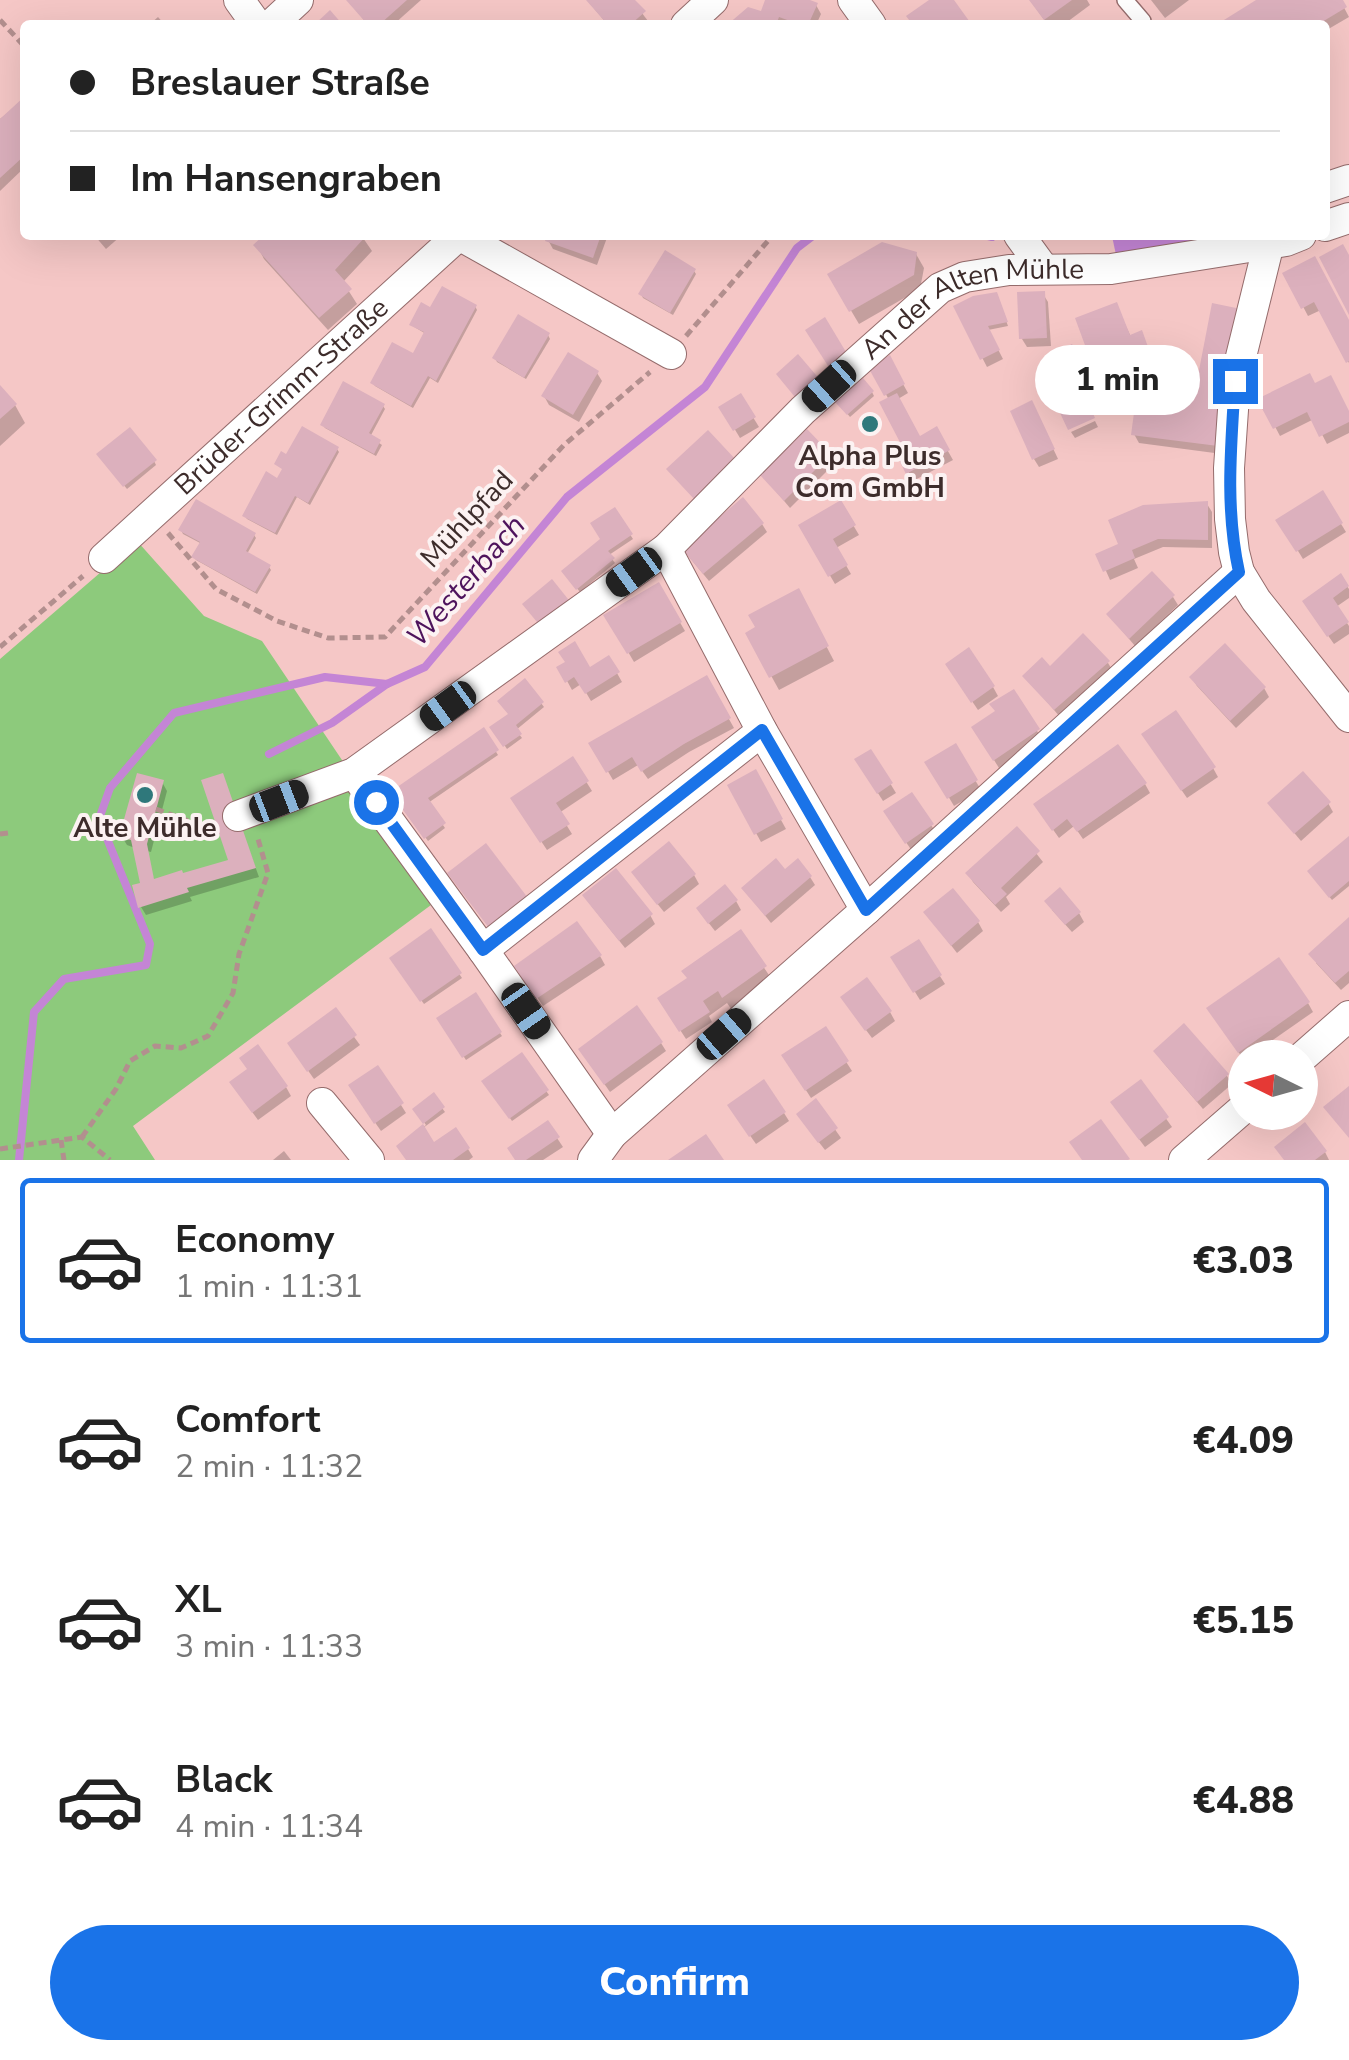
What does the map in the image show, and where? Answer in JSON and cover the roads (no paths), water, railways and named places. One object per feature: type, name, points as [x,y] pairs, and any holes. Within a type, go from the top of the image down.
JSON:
[{"type":"street","points":[[276,20],[298,0]]},
{"type":"street","points":[[691,20],[713,0]]},
{"type":"street","name":"Brüder-Grimm-Straße","points":[[104,558],[454,240]]},
{"type":"street","points":[[468,240],[671,354]]},
{"type":"street","name":"An der Alten Mühle","points":[[235,817],[354,773],[666,549],[803,410],[940,288],[965,278],[1009,270],[1029,250],[1110,269],[1266,240]]},
{"type":"street","points":[[1271,240],[1235,381],[1230,519],[1239,572],[1265,612],[1349,717]]},
{"type":"street","points":[[666,549],[762,730],[866,910]]},
{"type":"street","points":[[593,1160],[612,1134],[1239,572]]},
{"type":"street","points":[[483,950],[762,730]]},
{"type":"street","points":[[354,773],[612,1134]]},
{"type":"street","points":[[1318,1043],[1349,1016]]},
{"type":"street","points":[[322,1103],[369,1160]]},
{"type":"street","points":[[1184,1160],[1228,1121]]},
{"type":"lane","points":[[1125,0],[1142,20]]},
{"type":"waterway","name":"Westerbach","points":[[19,1160],[34,1012],[64,979],[146,965],[150,944],[99,819],[110,788],[174,713],[325,677],[387,684],[425,667],[567,497],[705,387],[797,248],[807,240]]},
{"type":"waterway","points":[[269,754],[332,723],[387,684]]},
{"type":"place","name":"Alpha Plus Com GmbH","points":[[870,424]]},
{"type":"place","name":"Alte Mühle","points":[[145,795]]}]
